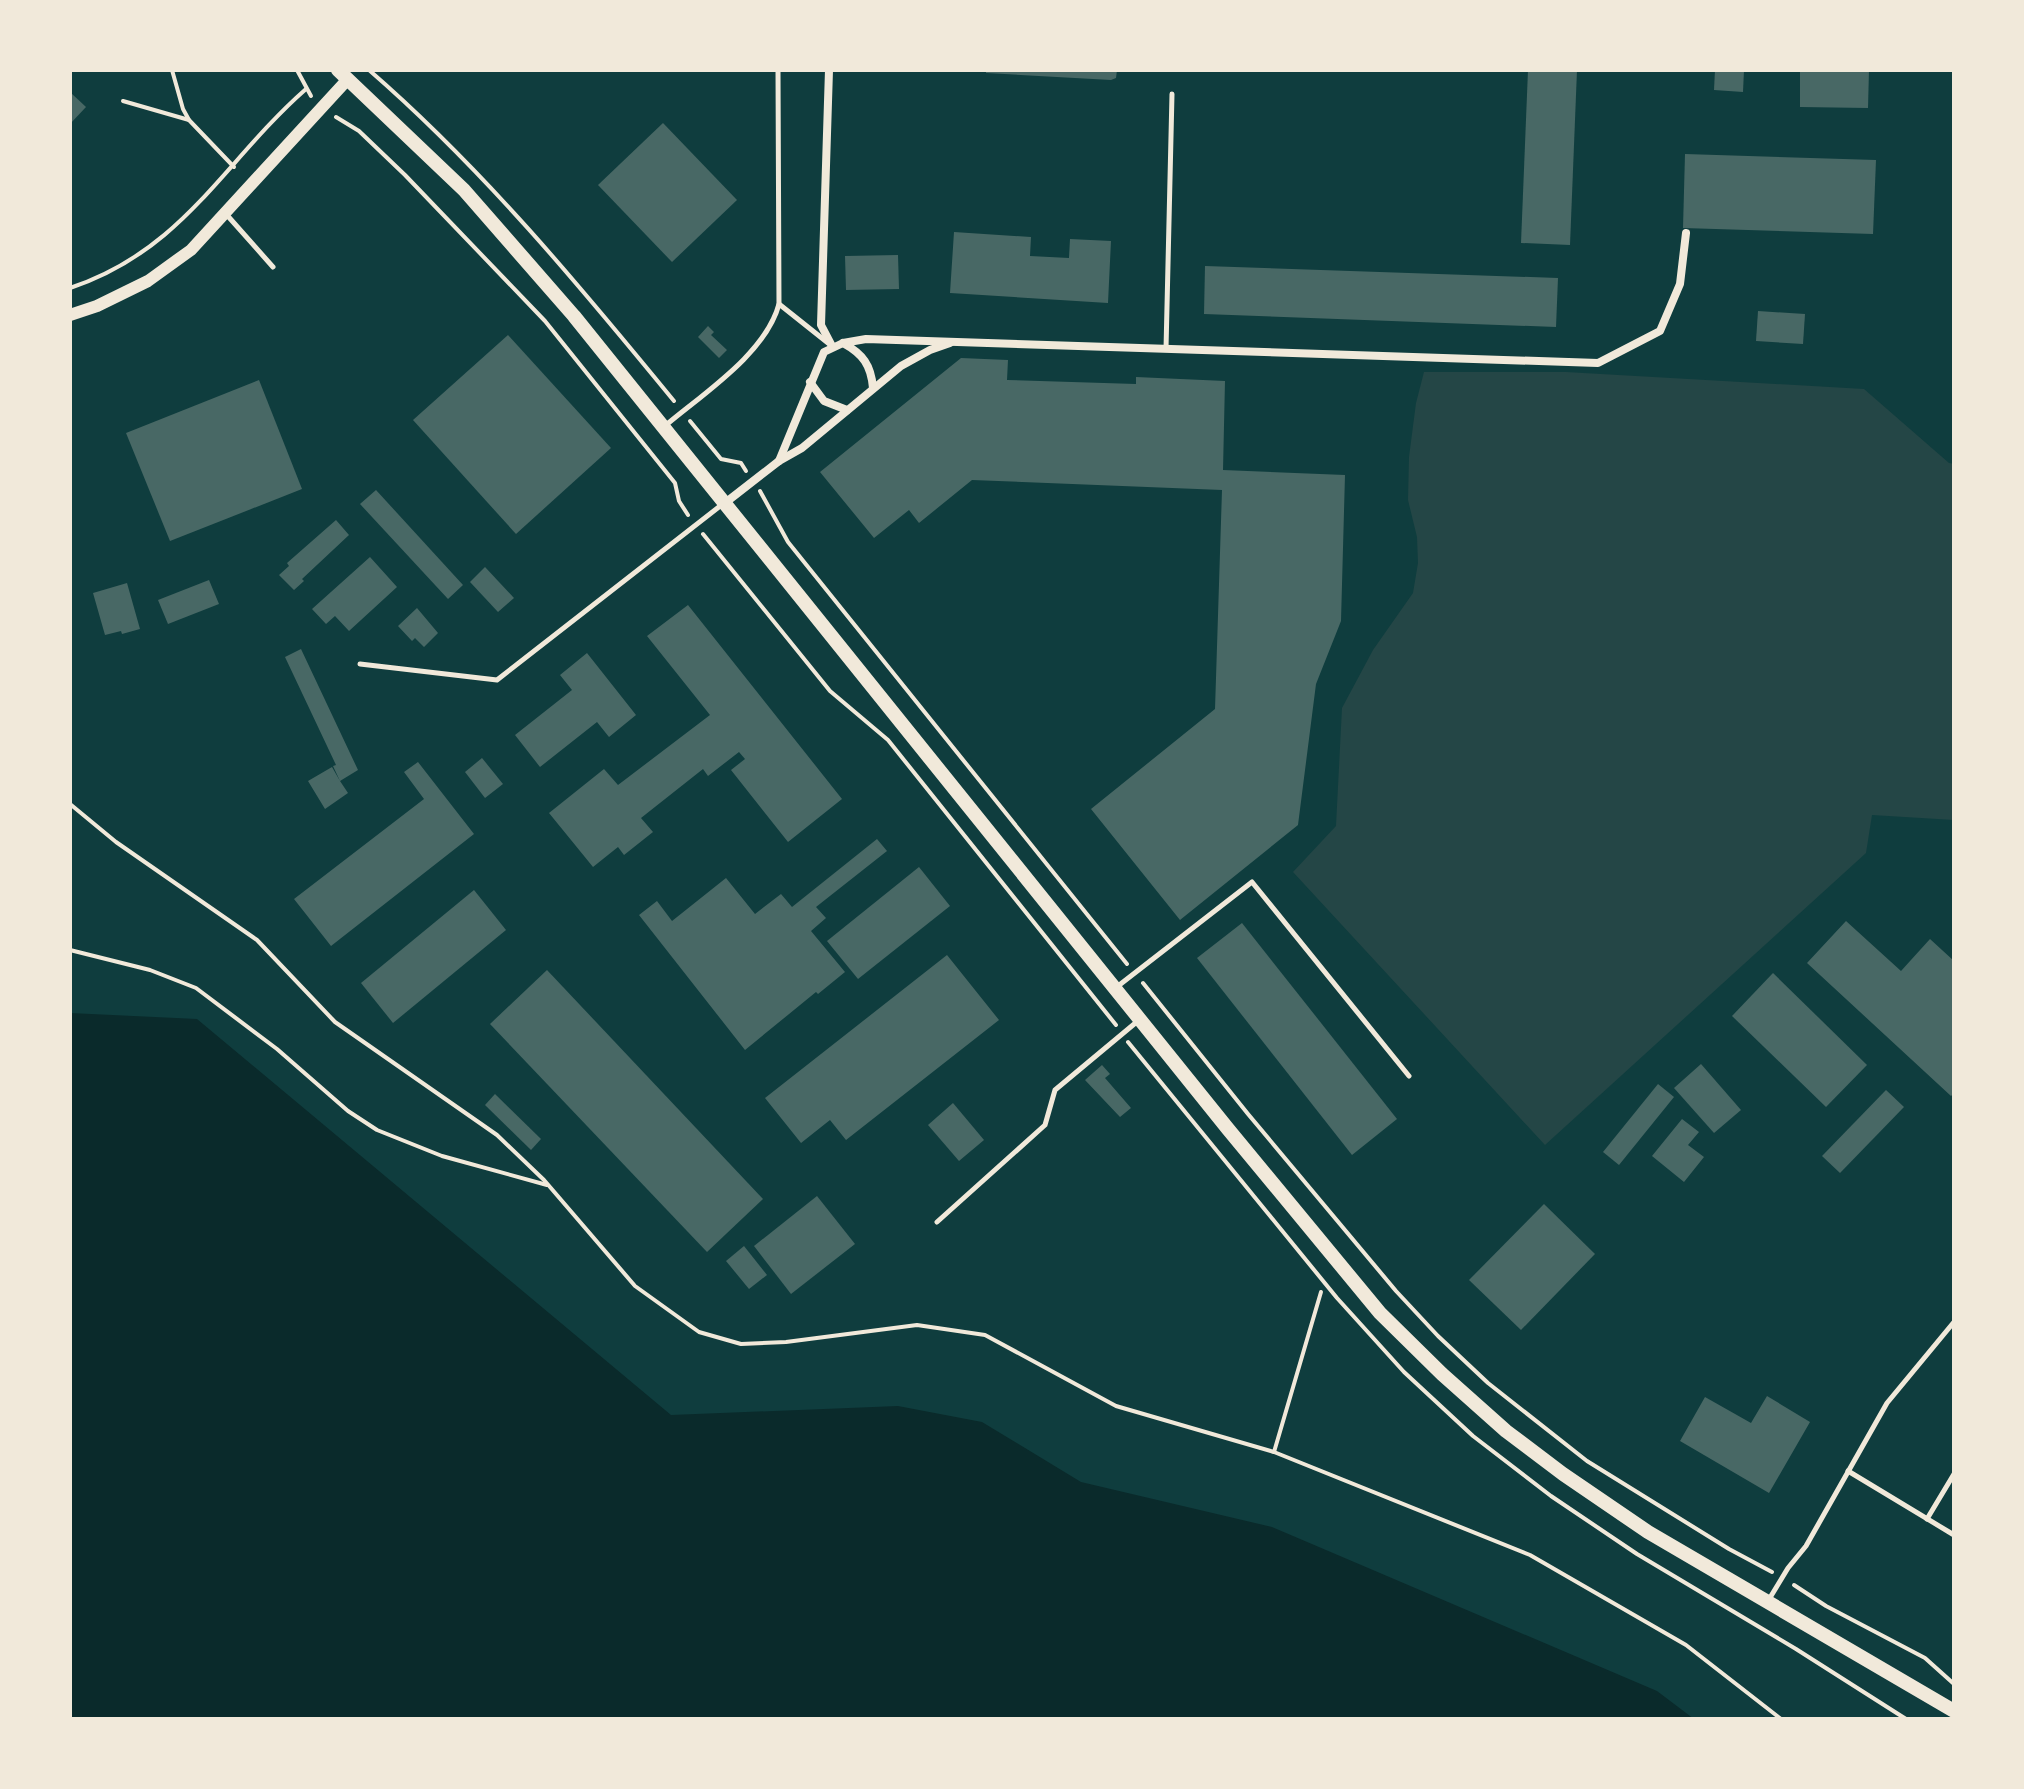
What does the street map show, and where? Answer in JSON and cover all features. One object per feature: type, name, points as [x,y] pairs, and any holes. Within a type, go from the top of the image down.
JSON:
[{"type":"main road","points":[[343,74],[464,190],[574,316],[1370,1302],[1442,1374],[1506,1431],[1563,1474],[1648,1532],[1954,1711]]},
{"type":"street","points":[[829,70],[821,325],[832,346]]},
{"type":"street","points":[[70,315],[97,306],[148,281],[191,250],[343,74]]},
{"type":"street","points":[[779,461],[824,352],[832,346],[866,339],[1598,363],[1660,331],[1680,284],[1686,233]]},
{"type":"street","points":[[725,503],[779,461],[802,448],[901,366],[930,350],[958,341]]},
{"type":"street","points":[[843,343],[858,351],[868,363],[873,388]]},
{"type":"street","points":[[810,382],[824,401],[847,410]]},
{"type":"lane","points":[[664,427],[752,352],[775,319],[779,304],[778,70]]},
{"type":"lane","points":[[1166,349],[1172,94]]},
{"type":"lane","points":[[226,213],[273,267]]},
{"type":"lane","points":[[779,304],[832,346]]},
{"type":"lane","points":[[360,664],[497,680],[725,503]]},
{"type":"lane","points":[[1115,988],[1252,882],[1409,1076]]},
{"type":"lane","points":[[937,1222],[1045,1125],[1055,1090],[1140,1019]]},
{"type":"lane","points":[[1768,1602],[1806,1546],[1887,1403],[1954,1322]]},
{"type":"lane","points":[[1848,1471],[1954,1535]]},
{"type":"lane","points":[[1927,1519],[1954,1474]]},
{"type":"path","points":[[172,70],[189,120],[234,167]]},
{"type":"path","points":[[369,70],[471,165],[596,305],[721,459],[741,463],[788,542],[1248,1114],[1396,1291],[1438,1336],[1488,1383],[1598,1468],[1826,1606],[1925,1658],[1954,1684]]},
{"type":"path","points":[[70,288],[112,270],[152,245],[185,218],[306,89]]},
{"type":"path","points":[[123,101],[189,120]]},
{"type":"path","points":[[70,804],[116,842],[257,940],[335,1022],[497,1135],[548,1185],[635,1286],[699,1332],[741,1344],[786,1342],[917,1325],[985,1335],[1116,1406],[1274,1452],[1530,1555],[1686,1645],[1781,1719]]},
{"type":"path","points":[[70,950],[150,970],[196,988],[277,1049],[348,1111],[377,1130],[442,1156],[548,1185]]},
{"type":"path","points":[[1274,1452],[1321,1292]]},
{"type":"shaded area","points":[[1424,372],[1566,372],[1864,389],[1949,463],[1954,464],[1954,820],[1872,815],[1866,853],[1545,1145],[1293,872],[1336,826],[1342,708],[1373,650],[1413,593],[1418,563],[1417,537],[1408,500],[1409,457],[1416,403]]},
{"type":"shaded area","points":[[70,1013],[197,1019],[671,1415],[898,1406],[982,1422],[1081,1482],[1272,1527],[1657,1691],[1694,1719],[70,1719]]},
{"type":"building","points":[[986,70],[1117,70],[1116,78],[1111,80],[986,73]]},
{"type":"building","points":[[1528,70],[1577,70],[1570,245],[1521,243]]},
{"type":"building","points":[[1715,70],[1744,70],[1743,92],[1714,90]]},
{"type":"building","points":[[1800,70],[1869,70],[1868,108],[1800,107]]},
{"type":"building","points":[[70,92],[86,107],[70,124]]},
{"type":"building","points":[[663,123],[737,200],[672,262],[598,185]]},
{"type":"building","points":[[1685,154],[1876,160],[1873,234],[1683,228]]},
{"type":"building","points":[[954,232],[1031,237],[1030,256],[1069,258],[1070,239],[1111,241],[1108,303],[950,293]]},
{"type":"building","points":[[898,255],[899,289],[846,290],[845,256]]},
{"type":"building","points":[[1205,266],[1558,278],[1556,327],[1204,314]]},
{"type":"building","points":[[1758,311],[1805,314],[1803,344],[1756,341]]},
{"type":"building","points":[[708,326],[714,332],[711,335],[727,350],[719,358],[698,337]]},
{"type":"building","points":[[508,335],[611,448],[516,534],[413,420]]},
{"type":"building","points":[[961,358],[1008,360],[1007,380],[1136,384],[1136,377],[1225,381],[1223,470],[1345,475],[1341,621],[1316,684],[1298,825],[1180,920],[1091,809],[1215,709],[1222,490],[972,480],[919,523],[909,510],[874,538],[820,472]]},
{"type":"building","points":[[259,380],[302,489],[170,541],[126,433]]},
{"type":"building","points":[[376,490],[463,585],[448,599],[360,504]]},
{"type":"building","points":[[336,520],[349,535],[294,590],[279,575],[289,566],[287,563]]},
{"type":"building","points":[[370,557],[397,587],[349,631],[335,616],[326,624],[312,609]]},
{"type":"building","points":[[485,567],[514,598],[498,612],[470,582]]},
{"type":"building","points":[[209,580],[219,604],[168,624],[158,600]]},
{"type":"building","points":[[127,583],[140,629],[105,635],[93,593]]},
{"type":"building","points":[[688,605],[842,799],[788,842],[731,770],[745,759],[739,752],[708,776],[703,769],[641,818],[653,832],[624,855],[618,847],[593,867],[549,813],[604,769],[618,785],[710,715],[647,636]]},
{"type":"building","points":[[417,608],[438,633],[424,647],[415,638],[412,641],[398,626]]},
{"type":"building","points":[[301,649],[358,770],[340,781],[333,766],[336,765],[285,657]]},
{"type":"building","points":[[587,653],[636,715],[609,737],[597,722],[540,767],[515,735],[572,690],[560,675]]},
{"type":"building","points":[[482,758],[503,784],[485,798],[465,772]]},
{"type":"building","points":[[418,762],[474,834],[331,946],[294,899],[424,799],[404,772]]},
{"type":"building","points":[[332,767],[348,793],[325,809],[308,781]]},
{"type":"building","points":[[877,839],[887,851],[816,907],[826,918],[811,931],[845,972],[745,1050],[639,915],[657,901],[672,921],[726,878],[755,914],[781,894],[792,907]]},
{"type":"building","points":[[919,867],[950,906],[858,979],[827,941]]},
{"type":"building","points":[[474,890],[506,930],[393,1023],[361,983]]},
{"type":"building","points":[[1846,921],[1901,971],[1930,939],[1954,961],[1954,1093],[1951,1096],[1807,963]]},
{"type":"building","points":[[1242,923],[1397,1119],[1352,1155],[1197,958]]},
{"type":"building","points":[[947,955],[999,1020],[846,1140],[830,1120],[801,1143],[765,1098]]},
{"type":"building","points":[[547,970],[763,1199],[707,1252],[490,1024]]},
{"type":"building","points":[[1773,973],[1867,1065],[1826,1107],[1732,1016]]},
{"type":"building","points":[[1701,1064],[1741,1110],[1714,1133],[1674,1088]]},
{"type":"building","points":[[1102,1065],[1110,1074],[1105,1078],[1131,1108],[1120,1117],[1085,1080]]},
{"type":"building","points":[[1658,1084],[1674,1097],[1619,1165],[1603,1152]]},
{"type":"building","points":[[1886,1090],[1904,1107],[1840,1173],[1822,1156]]},
{"type":"building","points":[[495,1094],[541,1139],[531,1150],[485,1105]]},
{"type":"building","points":[[953,1103],[984,1140],[959,1161],[928,1125]]},
{"type":"building","points":[[1682,1119],[1699,1132],[1688,1145],[1704,1157],[1684,1182],[1652,1156]]},
{"type":"building","points":[[817,1196],[855,1244],[791,1294],[754,1246]]},
{"type":"building","points":[[1544,1204],[1595,1254],[1521,1330],[1469,1280]]},
{"type":"building","points":[[744,1246],[767,1275],[749,1289],[726,1261]]},
{"type":"building","points":[[1767,1396],[1810,1422],[1769,1493],[1680,1441],[1705,1397],[1751,1423]]}]
